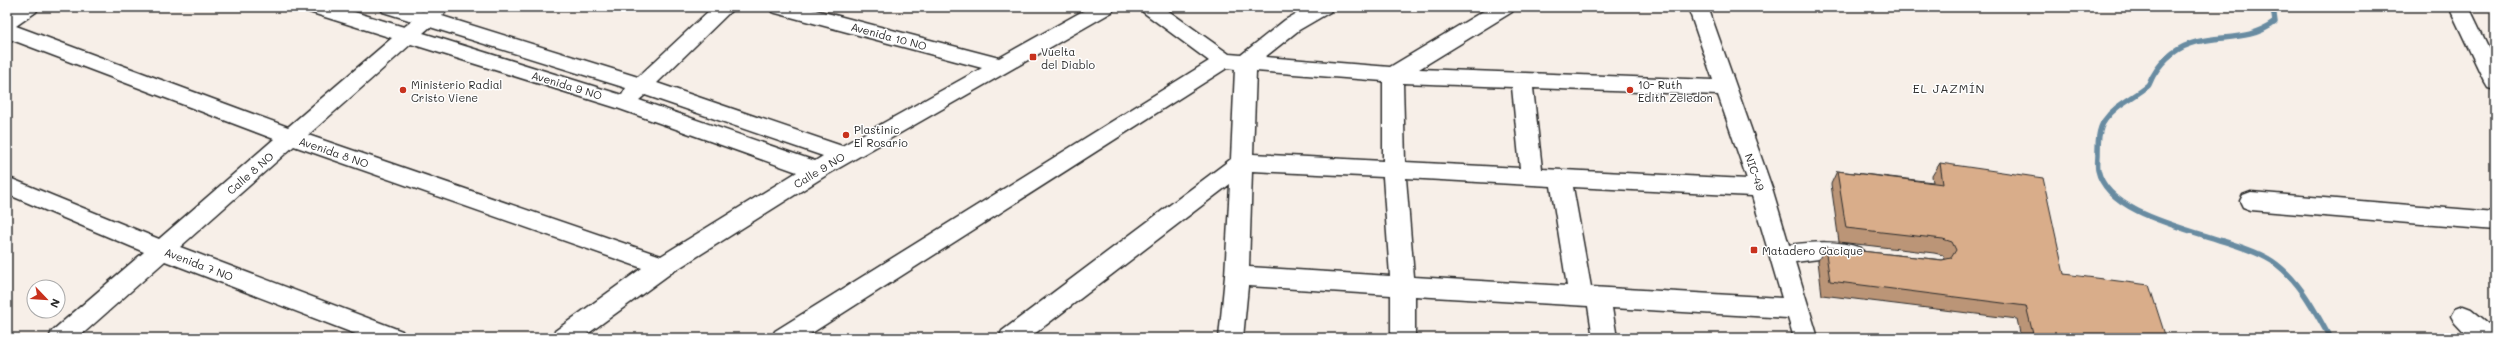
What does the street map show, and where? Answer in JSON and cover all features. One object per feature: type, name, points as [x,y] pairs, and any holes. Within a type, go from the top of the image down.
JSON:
[{"type":"street","points":[[7,22],[29,7]]},
{"type":"street","name":"Avenida 9 NO","points":[[316,7],[624,103],[817,170]]},
{"type":"street","name":"Avenida 9 NO","points":[[390,7],[433,13],[844,155]]},
{"type":"street","points":[[624,103],[725,7]]},
{"type":"street","name":"Avenida 10 NO","points":[[779,7],[999,65]]},
{"type":"street","name":"Calle 9 NO","points":[[564,338],[663,266],[817,170],[999,65],[1105,7]]},
{"type":"street","points":[[1150,7],[1224,61],[1393,75],[1726,88]]},
{"type":"street","points":[[1231,338],[1237,276],[1243,162],[1246,62],[1292,25],[1323,7]]},
{"type":"street","points":[[1393,75],[1505,7]]},
{"type":"street","name":"NIC-49","points":[[1698,7],[1761,188],[1796,309],[1806,338]]},
{"type":"street","points":[[2459,7],[2493,75]]},
{"type":"street","name":"Calle 8 NO","points":[[61,338],[433,13]]},
{"type":"street","name":"Avenida 8 NO","points":[[7,30],[291,137],[663,266]]},
{"type":"street","points":[[784,338],[1224,61]]},
{"type":"street","points":[[1393,75],[1394,171],[1403,286],[1403,338]]},
{"type":"street","points":[[1522,79],[1532,178]]},
{"type":"street","points":[[1010,338],[1243,162],[1532,178],[1761,188]]},
{"type":"street","points":[[1562,179],[1589,296],[1605,338]]},
{"type":"street","name":"Avenida 7 NO","points":[[7,185],[162,250],[393,338]]},
{"type":"street","points":[[2251,201],[2495,221]]},
{"type":"street","points":[[1780,255],[1819,250],[1873,256]]},
{"type":"street","points":[[1237,276],[1796,309]]},
{"type":"street","points":[[2463,316],[2481,334],[2490,338]]},
{"type":"building","points":[[1940,163],[2043,178],[2064,274],[2149,285],[2166,338],[2034,338],[2026,306],[1830,281],[1825,247],[1942,260],[1951,258],[1956,250],[1952,242],[1943,239],[1846,228],[1837,171],[1943,184]]},
{"type":"waterway","points":[[2273,7],[2275,22],[2263,30],[2250,34],[2198,42],[2185,46],[2167,58],[2157,69],[2148,86],[2109,114],[2103,124],[2098,141],[2098,170],[2107,188],[2124,203],[2147,215],[2174,226],[2253,252],[2272,261],[2282,268],[2306,296],[2330,338]]},
{"type":"place","name":"Vuelta del Diablo","points":[[1033,57]]},
{"type":"place","name":"Ministerio Radial Cristo Viene","points":[[403,90]]},
{"type":"place","name":"10- Ruth Edith Zeledon","points":[[1630,90]]},
{"type":"place","name":"Plastinic El Rosario","points":[[846,135]]},
{"type":"place","name":"Matadero Cacique","points":[[1754,250]]},
{"type":"district","name":"EL JAZMÍN","points":[[1949,88]]}]
